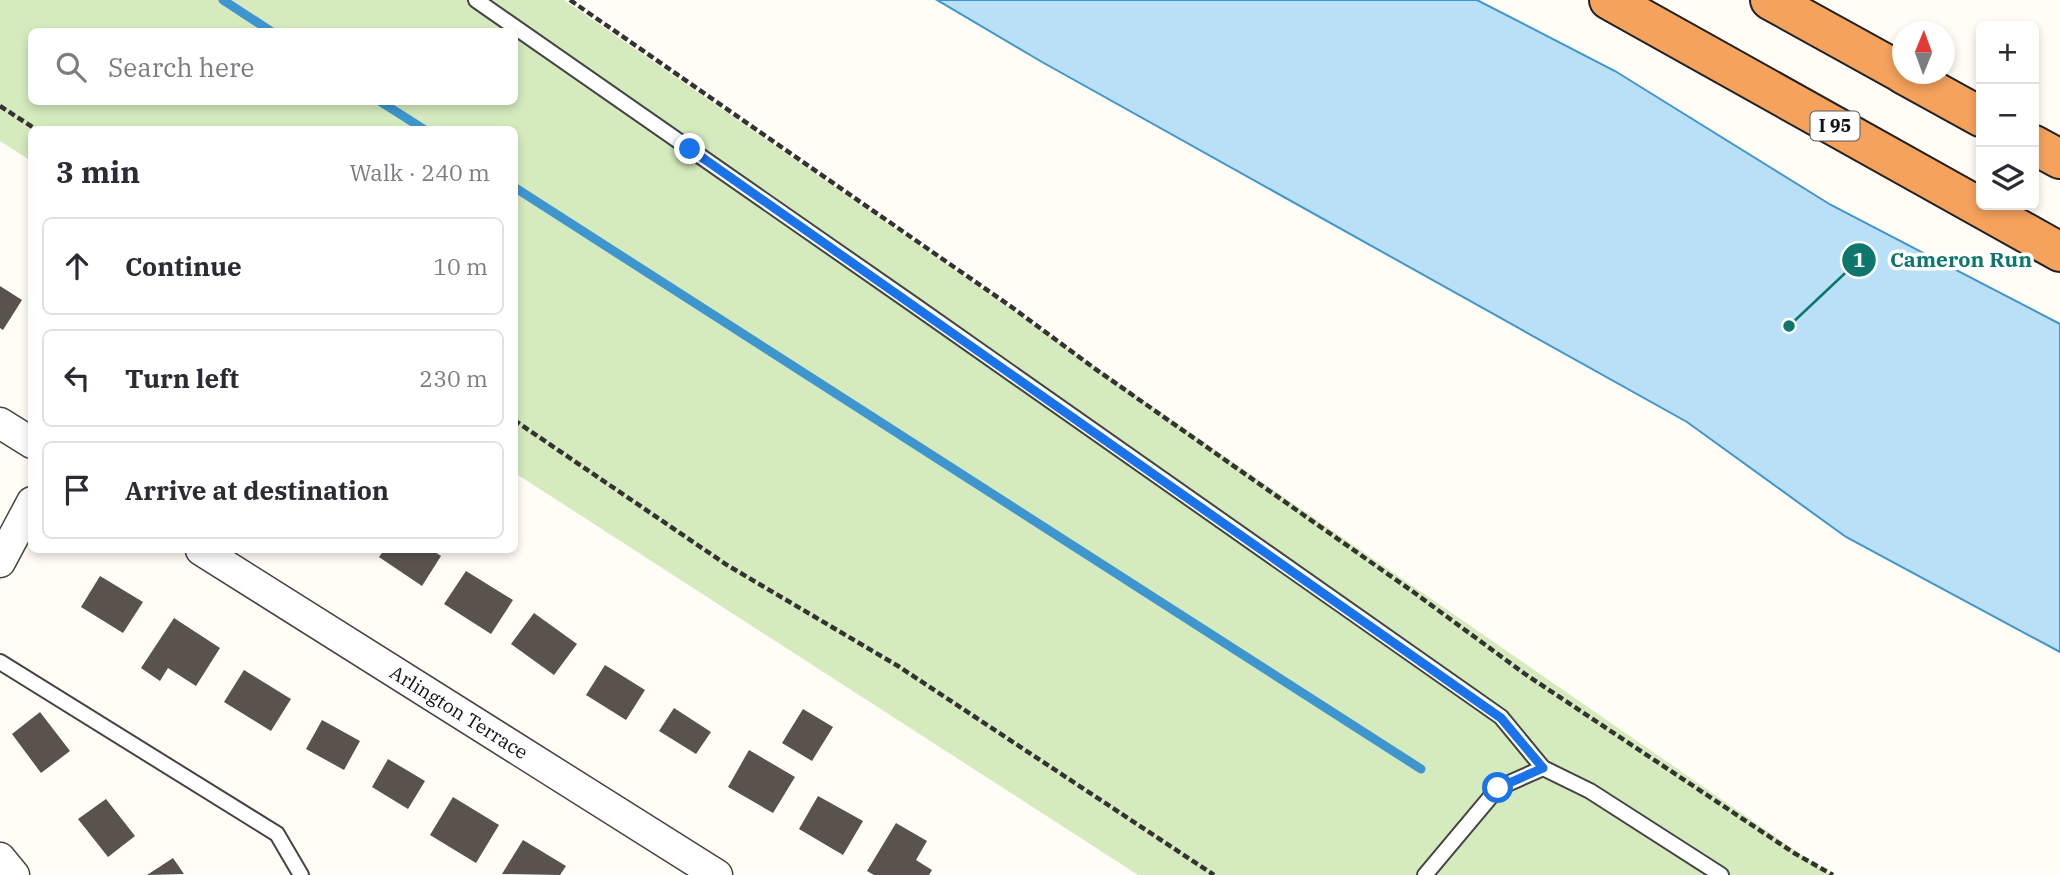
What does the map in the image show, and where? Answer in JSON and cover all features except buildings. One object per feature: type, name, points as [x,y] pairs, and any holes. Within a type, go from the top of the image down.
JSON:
[{"type":"highway","name":"I 95","points":[[1609,0],[2060,252]]},
{"type":"highway","points":[[1770,0],[1892,68]]},
{"type":"highway","points":[[1921,84],[1976,114]]},
{"type":"highway","points":[[2038,147],[2060,159]]},
{"type":"street","points":[[0,423],[28,440]]},
{"type":"street","points":[[0,562],[28,510]]},
{"type":"street","name":"Arlington Terrace","points":[[206,553],[717,875]]},
{"type":"street","points":[[0,858],[14,875]]},
{"type":"lane","points":[[477,0],[517,28]]},
{"type":"lane","points":[[518,29],[1501,718],[1543,768],[1590,791],[1721,875]]},
{"type":"lane","points":[[0,662],[278,834],[301,875]]},
{"type":"lane","points":[[1429,874],[1498,788],[1543,768]]},
{"type":"path","points":[[570,0],[1013,308],[1104,376],[1412,591],[1525,674],[1783,846],[1833,875]]},
{"type":"path","points":[[0,106],[31,126]]},
{"type":"path","points":[[518,422],[727,565],[898,666],[1214,875]]},
{"type":"green space","points":[[0,0],[564,0],[1831,875],[1138,875],[518,475],[518,126],[28,126],[28,159],[0,141]]},
{"type":"water","points":[[937,0],[1477,0],[1615,71],[1831,205],[2060,324],[2060,652],[1846,537],[1687,422],[1042,62]]},
{"type":"waterway","points":[[223,0],[266,28]]},
{"type":"waterway","points":[[386,105],[419,126]]},
{"type":"waterway","points":[[518,190],[1421,769]]},
{"type":"place","name":"Cameron Run","points":[[1789,326]]},
{"type":"route","points":[[690,149],[1501,718],[1543,768],[1498,788]]}]
